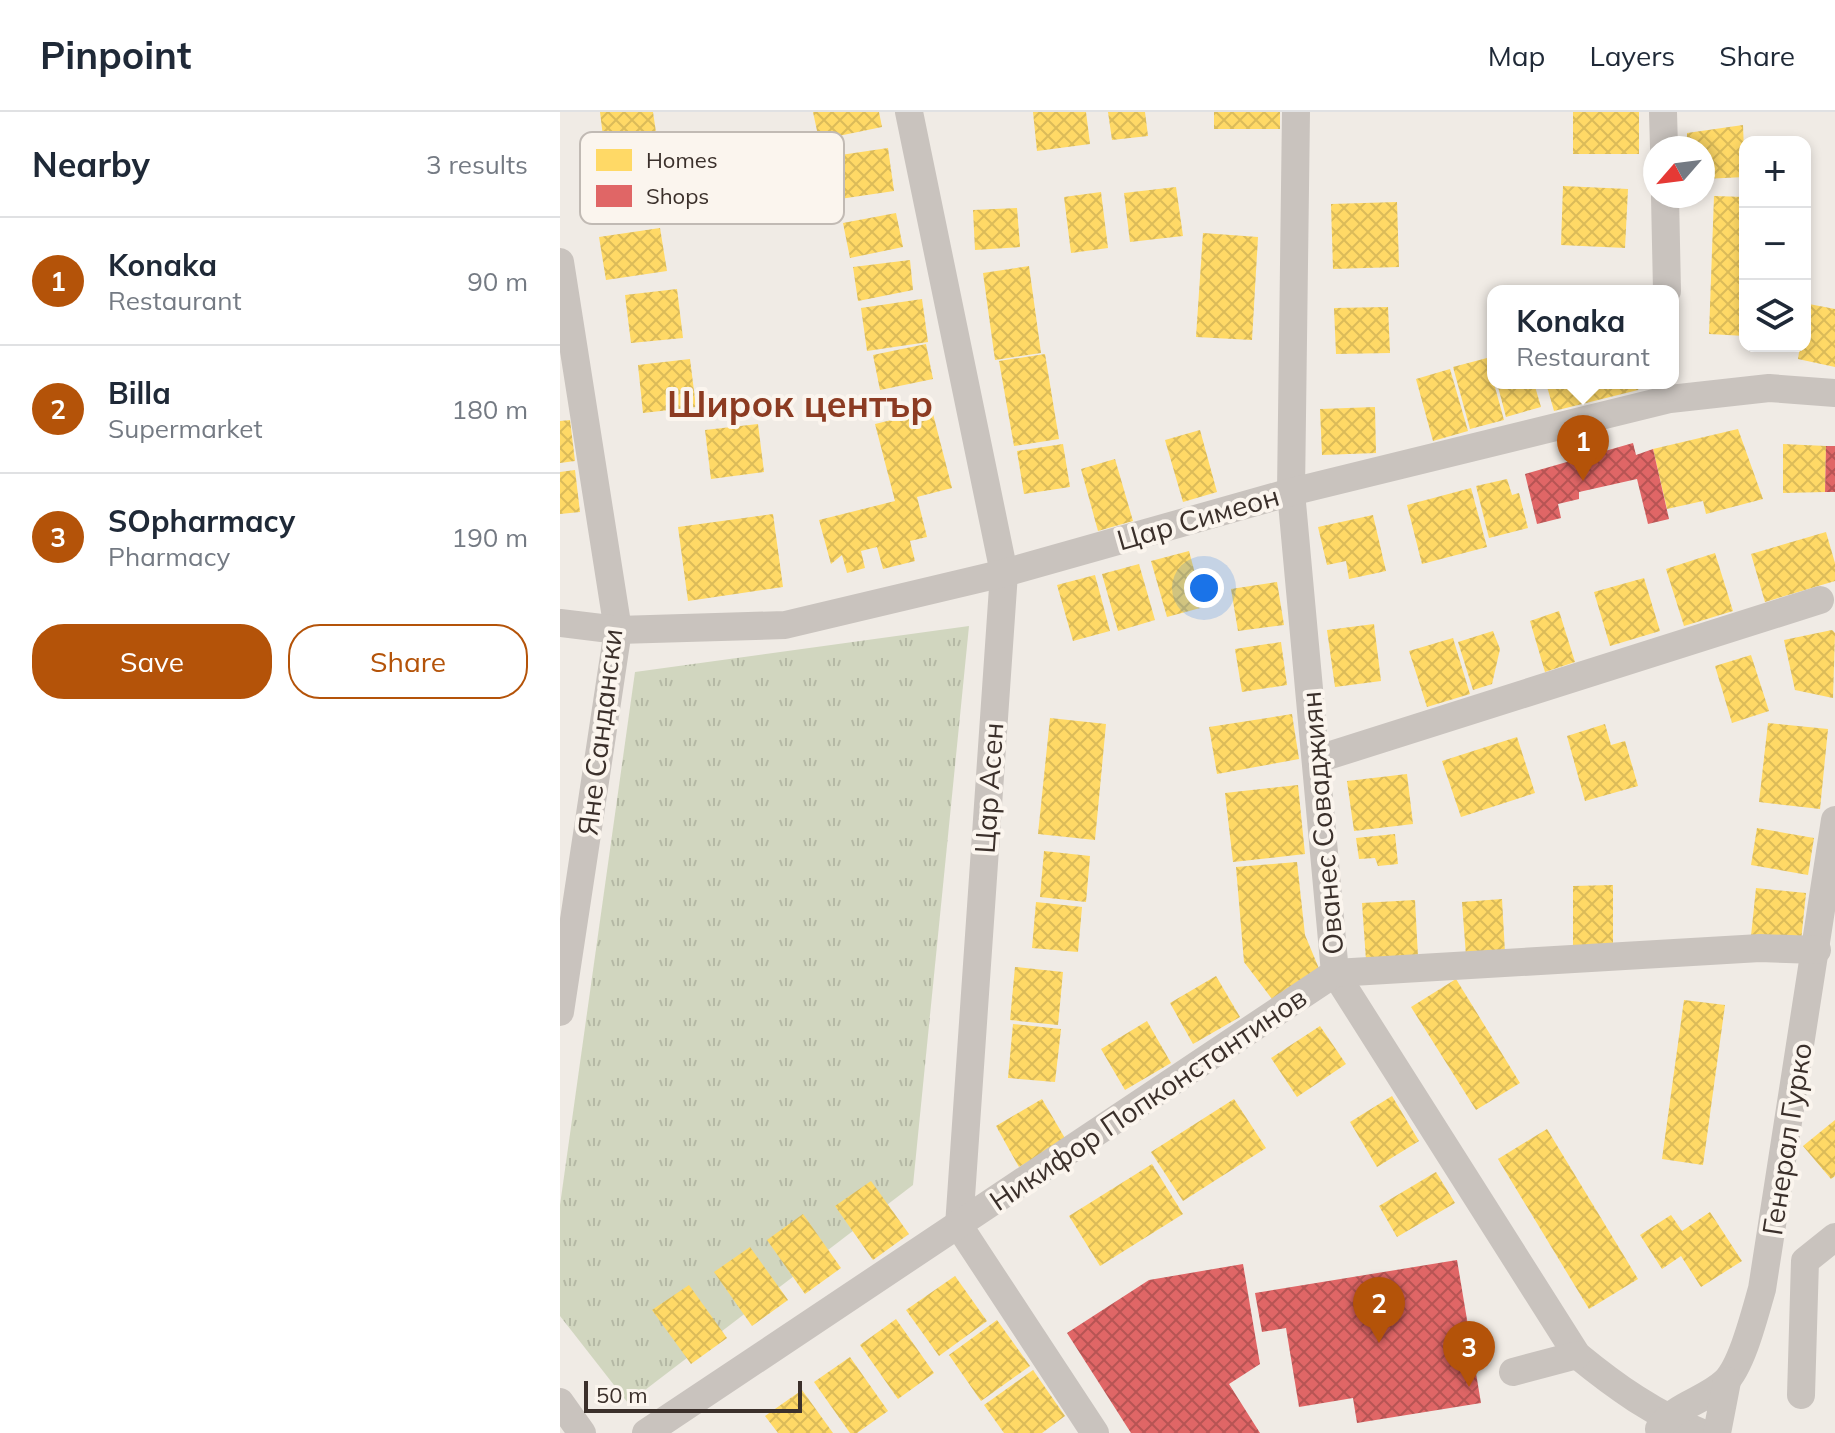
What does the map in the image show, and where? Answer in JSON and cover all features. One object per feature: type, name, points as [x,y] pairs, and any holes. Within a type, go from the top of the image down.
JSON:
[{"type":"street","name":"Цар Асен","points":[[909,112],[1004,573],[959,1226]]},
{"type":"street","name":"Ованес Соваджиян","points":[[1296,112],[1291,492],[1318,759],[1335,973],[1577,1355],[1661,1426],[1702,1433]]},
{"type":"street","points":[[1663,112],[1664,136]]},
{"type":"street","points":[[1665,208],[1667,285]]},
{"type":"street","name":"Яне Сандански","points":[[560,262],[618,630],[560,1012]]},
{"type":"street","name":"Цар Симеон","points":[[560,623],[618,630],[785,625],[1004,573],[1291,492],[1670,391],[1769,388],[1835,393]]},
{"type":"street","points":[[1318,759],[1820,600]]},
{"type":"street","name":"Генерал Гурко","points":[[1717,1433],[1727,1381],[1747,1338],[1762,1289],[1835,820]]},
{"type":"street","name":"Никифор Попконстантинов","points":[[646,1433],[1335,973],[1760,948],[1817,950]]},
{"type":"street","points":[[959,1226],[1095,1433]]},
{"type":"street","points":[[1801,1395],[1805,1261],[1835,1237]]},
{"type":"street","points":[[1513,1372],[1577,1355]]},
{"type":"street","points":[[1661,1426],[1727,1381]]},
{"type":"street","points":[[560,1402],[582,1433]]},
{"type":"green space","points":[[969,626],[913,1185],[628,1403],[560,1316],[560,1205],[635,672]]},
{"type":"building: Homes","points":[[600,112],[653,112],[656,132],[602,132]]},
{"type":"building: Homes","points":[[813,112],[879,112],[882,127],[844,135],[844,132],[817,132]]},
{"type":"building: Homes","points":[[1033,112],[1086,112],[1090,144],[1037,151]]},
{"type":"building: Homes","points":[[1108,112],[1145,112],[1148,136],[1112,140]]},
{"type":"building: Homes","points":[[1214,112],[1280,112],[1280,129],[1214,129]]},
{"type":"building: Homes","points":[[1573,112],[1639,112],[1639,154],[1573,154]]},
{"type":"building: Homes","points":[[1743,125],[1743,136],[1739,136],[1739,177],[1715,178],[1715,136],[1687,136],[1687,133]]},
{"type":"building: Homes","points":[[888,148],[894,191],[844,198],[844,154]]},
{"type":"building: Homes","points":[[1563,186],[1628,189],[1625,248],[1561,245]]},
{"type":"building: Homes","points":[[1176,187],[1183,236],[1130,242],[1124,193]]},
{"type":"building: Homes","points":[[1101,192],[1108,248],[1071,253],[1064,197]]},
{"type":"building: Homes","points":[[1715,196],[1739,197],[1739,336],[1709,334]]},
{"type":"building: Homes","points":[[1397,202],[1399,267],[1333,269],[1331,204]]},
{"type":"building: Homes","points":[[1017,208],[1020,247],[975,250],[973,210]]},
{"type":"building: Homes","points":[[896,213],[903,247],[850,258],[844,223]]},
{"type":"building: Homes","points":[[660,228],[667,271],[606,280],[599,237]]},
{"type":"building: Homes","points":[[1203,233],[1258,237],[1252,340],[1196,337]]},
{"type":"building: Homes","points":[[910,260],[913,290],[858,301],[853,267]]},
{"type":"building: Homes","points":[[1029,266],[1041,353],[995,360],[983,273]]},
{"type":"building: Homes","points":[[677,289],[683,338],[631,343],[625,295]]},
{"type":"building: Homes","points":[[922,299],[928,342],[867,351],[861,308]]},
{"type":"building: Homes","points":[[1811,304],[1835,309],[1835,367],[1798,359],[1799,352],[1811,352]]},
{"type":"building: Homes","points":[[1388,307],[1390,353],[1336,354],[1334,308]]},
{"type":"building: Homes","points":[[926,344],[933,379],[880,390],[873,355]]},
{"type":"building: Homes","points":[[1045,354],[1059,439],[1014,446],[999,361]]},
{"type":"building: Homes","points":[[1487,358],[1487,389],[1496,389],[1504,420],[1470,429],[1453,367]]},
{"type":"building: Homes","points":[[690,359],[696,407],[643,413],[638,365]]},
{"type":"building: Homes","points":[[1450,369],[1468,431],[1433,441],[1416,379]]},
{"type":"building: Homes","points":[[1499,389],[1536,389],[1541,407],[1506,417]]},
{"type":"building: Homes","points":[[1548,389],[1638,389],[1638,390],[1554,411]]},
{"type":"building: Homes","points":[[1375,407],[1376,453],[1322,455],[1320,409]]},
{"type":"building: Homes","points":[[932,410],[952,488],[917,497],[927,537],[910,541],[915,561],[883,569],[877,547],[861,551],[865,568],[847,573],[842,555],[831,564],[819,520],[895,501],[875,424]]},
{"type":"building: Homes","points":[[570,420],[575,461],[560,463],[560,421]]},
{"type":"building: Homes","points":[[758,424],[764,472],[711,479],[705,430]]},
{"type":"building: Homes","points":[[1738,429],[1763,499],[1706,514],[1703,501],[1667,509],[1653,449]]},
{"type":"building: Homes","points":[[1200,430],[1217,492],[1183,502],[1165,440]]},
{"type":"building: Homes","points":[[1063,444],[1070,487],[1024,494],[1017,451]]},
{"type":"building: Homes","points":[[1783,444],[1826,446],[1825,492],[1783,493]]},
{"type":"building: Homes","points":[[1115,459],[1133,521],[1098,531],[1081,469]]},
{"type":"building: Homes","points":[[575,470],[580,512],[560,514],[560,472]]},
{"type":"building: Homes","points":[[1507,479],[1512,495],[1519,493],[1528,528],[1489,538],[1476,486]]},
{"type":"building: Homes","points":[[1471,488],[1487,547],[1422,564],[1407,505]]},
{"type":"building: Homes","points":[[773,514],[783,587],[688,601],[678,527]]},
{"type":"building: Homes","points":[[1373,515],[1386,571],[1349,579],[1346,561],[1327,565],[1318,527]]},
{"type":"building: Homes","points":[[1826,532],[1835,563],[1835,581],[1765,602],[1751,554]]},
{"type":"building: Homes","points":[[1189,551],[1204,607],[1167,617],[1151,561]]},
{"type":"building: Homes","points":[[1715,553],[1733,611],[1684,626],[1666,569]]},
{"type":"building: Homes","points":[[1139,564],[1155,620],[1118,631],[1102,574]]},
{"type":"building: Homes","points":[[1095,575],[1110,631],[1073,641],[1057,585]]},
{"type":"building: Homes","points":[[1644,578],[1660,631],[1610,646],[1594,592]]},
{"type":"building: Homes","points":[[1277,582],[1284,625],[1238,631],[1231,589]]},
{"type":"building: Homes","points":[[1559,611],[1575,662],[1545,672],[1530,621]]},
{"type":"building: Homes","points":[[1374,624],[1381,681],[1335,687],[1327,630]]},
{"type":"building: Homes","points":[[1832,630],[1835,633],[1833,698],[1795,690],[1784,640]]},
{"type":"building: Homes","points":[[1493,631],[1500,649],[1492,684],[1473,690],[1458,642]]},
{"type":"building: Homes","points":[[1453,638],[1470,694],[1427,707],[1409,651]]},
{"type":"building: Homes","points":[[1281,642],[1287,685],[1242,692],[1235,649]]},
{"type":"building: Homes","points":[[1751,655],[1769,711],[1732,723],[1715,666]]},
{"type":"building: Homes","points":[[1292,714],[1299,759],[1217,774],[1209,727]]},
{"type":"building: Homes","points":[[1050,718],[1106,724],[1095,840],[1038,834]]},
{"type":"building: Homes","points":[[1768,723],[1828,729],[1820,809],[1759,802]]},
{"type":"building: Homes","points":[[1605,724],[1611,745],[1625,741],[1638,786],[1585,801],[1567,736]]},
{"type":"building: Homes","points":[[1517,737],[1535,793],[1461,817],[1442,761]]},
{"type":"building: Homes","points":[[1407,774],[1413,824],[1354,831],[1347,781]]},
{"type":"building: Homes","points":[[1298,785],[1305,854],[1233,862],[1225,793]]},
{"type":"building: Homes","points":[[1757,828],[1814,838],[1808,875],[1751,865]]},
{"type":"building: Homes","points":[[1395,834],[1398,864],[1378,866],[1375,858],[1359,859],[1356,838]]},
{"type":"building: Homes","points":[[1044,851],[1090,856],[1086,902],[1040,897]]},
{"type":"building: Homes","points":[[1297,862],[1305,935],[1320,971],[1272,999],[1244,962],[1236,867]]},
{"type":"building: Homes","points":[[1613,885],[1613,947],[1573,947],[1573,886]]},
{"type":"building: Homes","points":[[1756,888],[1806,893],[1801,941],[1751,936]]},
{"type":"building: Homes","points":[[1502,899],[1505,953],[1466,956],[1462,902]]},
{"type":"building: Homes","points":[[1415,900],[1418,957],[1366,960],[1362,903]]},
{"type":"building: Homes","points":[[1036,902],[1082,907],[1078,952],[1032,948]]},
{"type":"building: Homes","points":[[1015,967],[1063,972],[1058,1025],[1010,1020]]},
{"type":"building: Homes","points":[[1216,976],[1240,1017],[1193,1044],[1170,1003]]},
{"type":"building: Homes","points":[[1456,979],[1520,1083],[1476,1110],[1411,1007]]},
{"type":"building: Homes","points":[[1684,1000],[1725,1005],[1703,1165],[1662,1159]]},
{"type":"building: Homes","points":[[1147,1021],[1171,1063],[1125,1090],[1101,1049]]},
{"type":"building: Homes","points":[[1013,1024],[1061,1029],[1055,1082],[1008,1078]]},
{"type":"building: Homes","points":[[1320,1026],[1346,1064],[1297,1097],[1271,1058]]},
{"type":"building: Homes","points":[[1392,1096],[1419,1141],[1377,1167],[1350,1122]]},
{"type":"building: Homes","points":[[1042,1099],[1066,1140],[1019,1167],[996,1126]]},
{"type":"building: Homes","points":[[1234,1099],[1266,1148],[1183,1201],[1151,1152]]},
{"type":"building: Homes","points":[[1835,1120],[1835,1176],[1831,1179],[1803,1146]]},
{"type":"building: Homes","points":[[1547,1129],[1638,1279],[1589,1309],[1498,1159]]},
{"type":"building: Homes","points":[[1152,1164],[1183,1214],[1100,1266],[1069,1216]]},
{"type":"building: Homes","points":[[1436,1172],[1455,1203],[1397,1237],[1379,1206]]},
{"type":"building: Homes","points":[[871,1181],[909,1234],[873,1260],[835,1206]]},
{"type":"building: Homes","points":[[1710,1212],[1742,1261],[1701,1287],[1681,1256],[1662,1269],[1640,1235],[1671,1215],[1682,1231]]},
{"type":"building: Homes","points":[[803,1214],[841,1268],[805,1294],[767,1240]]},
{"type":"building: Homes","points":[[750,1247],[788,1300],[752,1326],[714,1272]]},
{"type":"building: Homes","points":[[955,1276],[987,1321],[939,1356],[906,1310]]},
{"type":"building: Homes","points":[[689,1285],[727,1338],[691,1364],[652,1310]]},
{"type":"building: Homes","points":[[896,1319],[934,1373],[898,1399],[860,1345]]},
{"type":"building: Homes","points":[[997,1320],[1030,1366],[981,1401],[949,1355]]},
{"type":"building: Homes","points":[[850,1357],[888,1411],[857,1433],[850,1433],[814,1382]]},
{"type":"building: Homes","points":[[1033,1370],[1065,1416],[1042,1433],[1004,1433],[984,1405]]},
{"type":"building: Homes","points":[[802,1390],[833,1433],[778,1433],[765,1416]]},
{"type":"building: Shops","points":[[1633,443],[1636,455],[1653,449],[1669,519],[1648,524],[1637,479],[1579,492],[1579,499],[1558,504],[1561,518],[1537,524],[1525,474]]},
{"type":"building: Shops","points":[[1826,446],[1835,446],[1835,492],[1825,492]]},
{"type":"building: Shops","points":[[1457,1260],[1481,1403],[1357,1423],[1353,1398],[1299,1407],[1286,1328],[1262,1332],[1255,1293]]},
{"type":"building: Shops","points":[[1243,1264],[1260,1364],[1229,1384],[1260,1433],[1131,1433],[1067,1333],[1149,1280]]},
{"type":"place","name":"Konaka","points":[[1583,481]]},
{"type":"place","name":"Billa","points":[[1379,1343]]},
{"type":"place","name":"SOpharmacy","points":[[1469,1387]]},
{"type":"district","name":"Широк център","points":[[800,404]]}]
